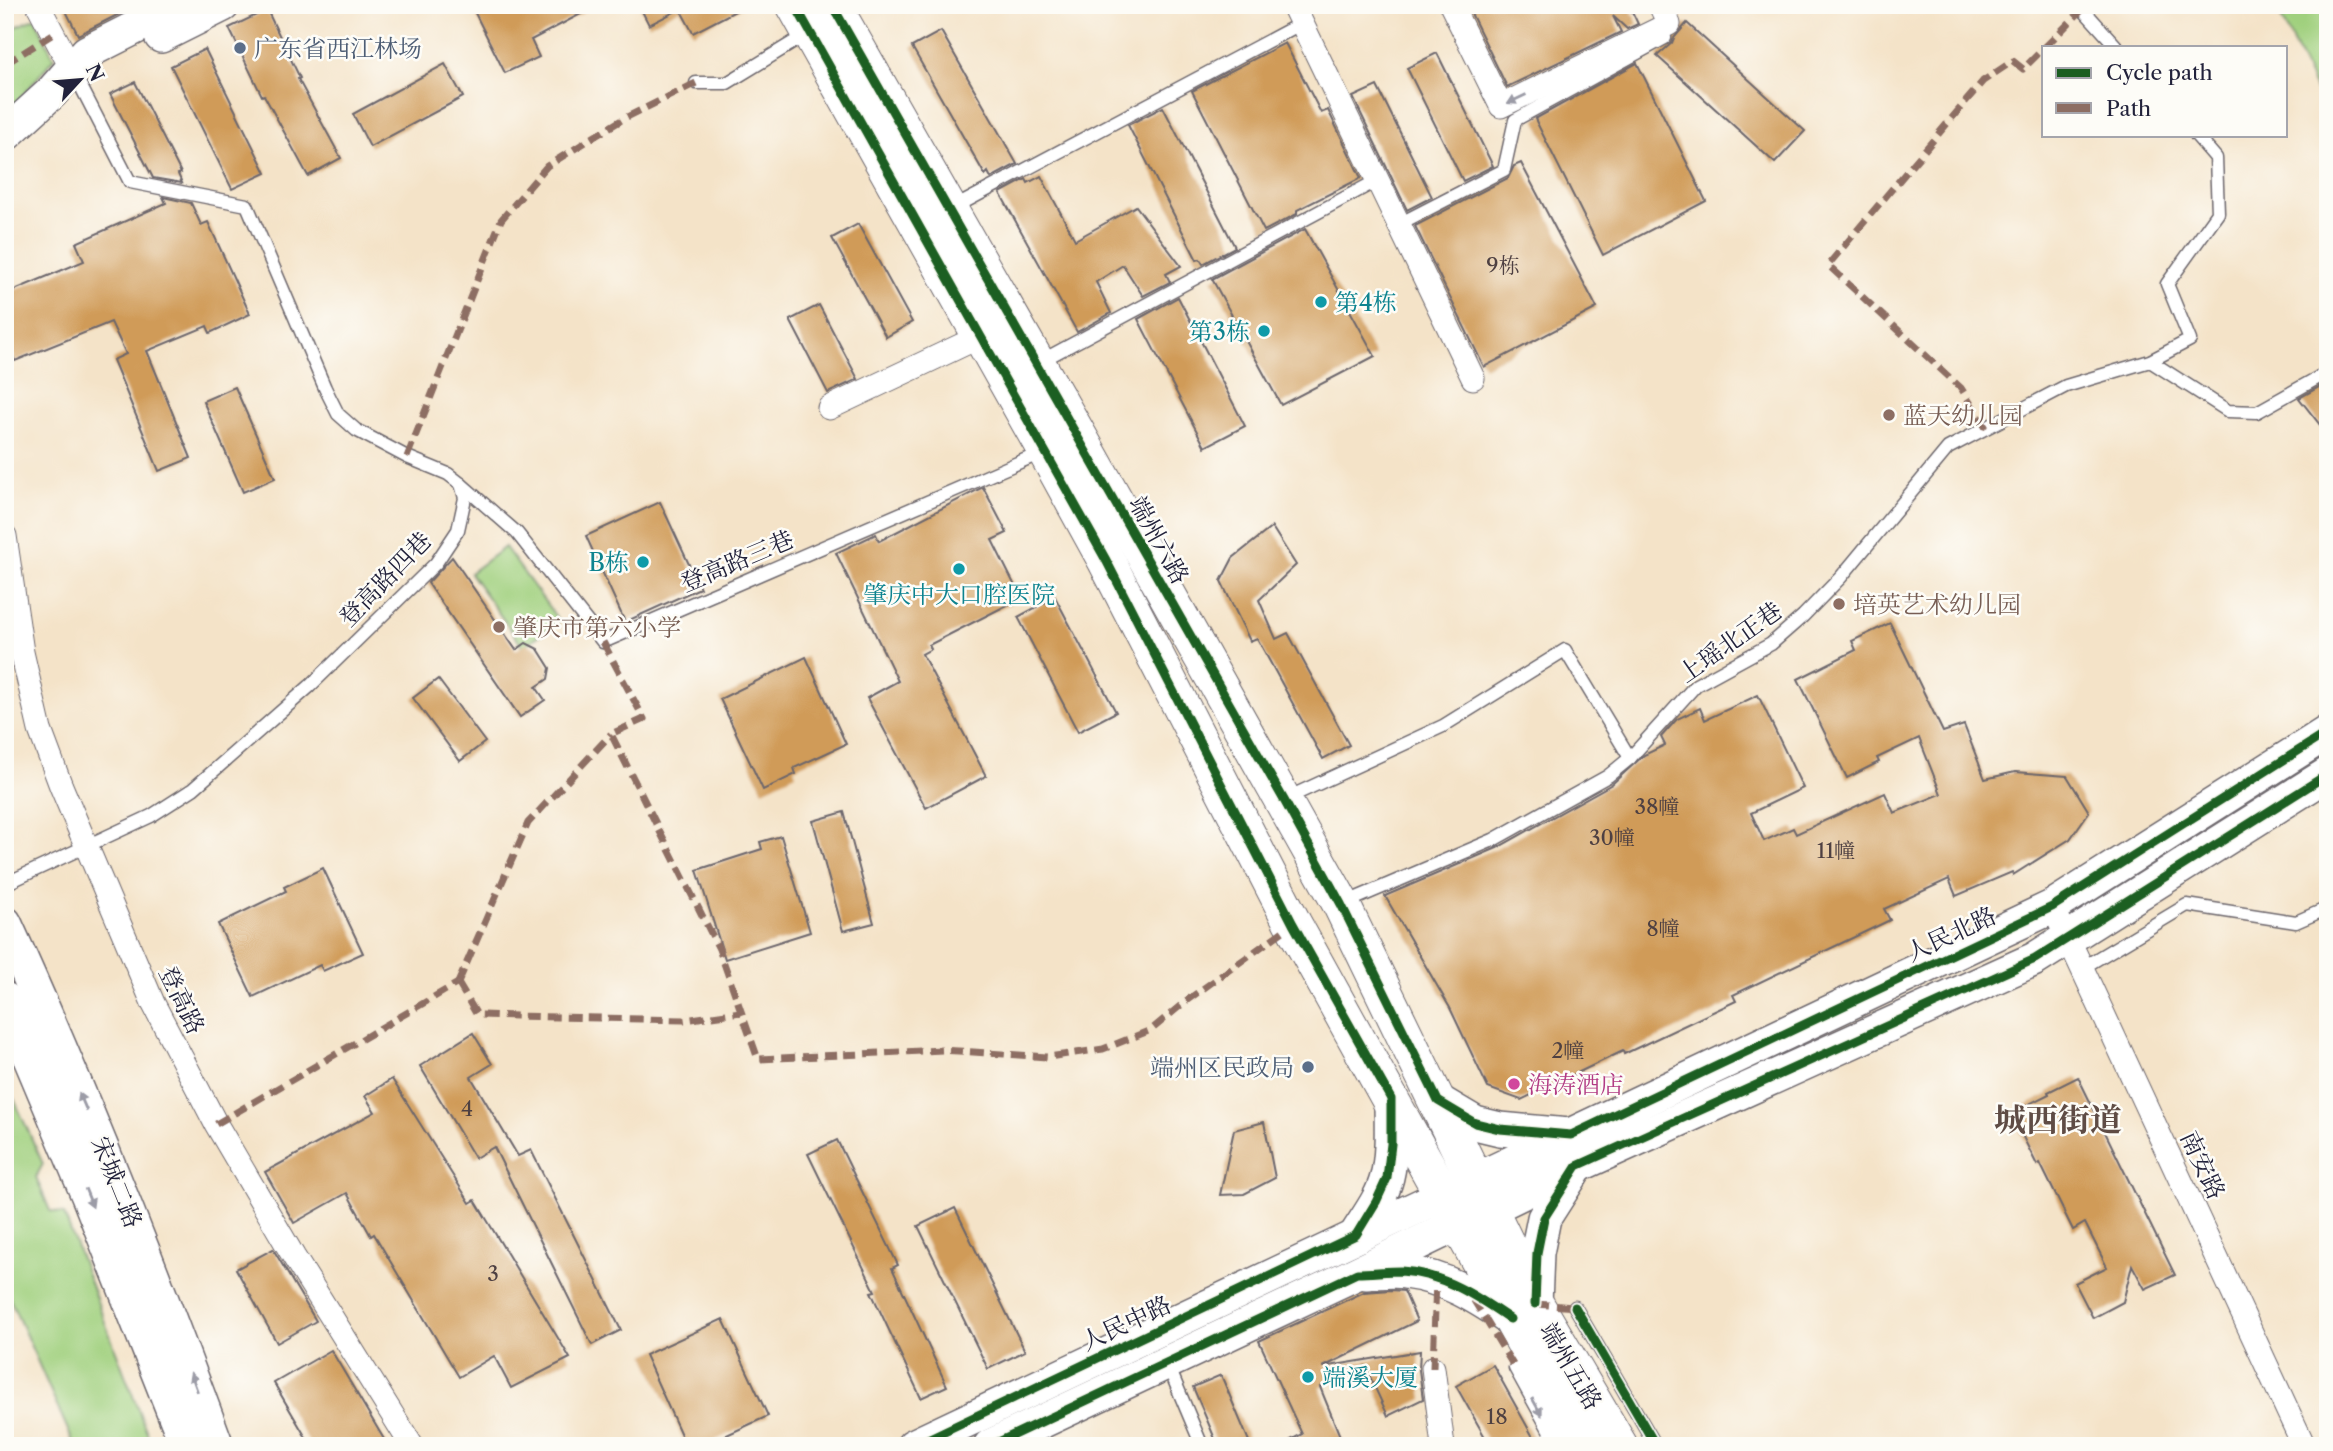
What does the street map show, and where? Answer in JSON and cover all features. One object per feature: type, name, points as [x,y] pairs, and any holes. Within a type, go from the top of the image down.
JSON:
[{"type":"main road","points":[[5,135],[72,71],[87,52],[180,5]]},
{"type":"main road","points":[[72,71],[96,69],[223,5]]},
{"type":"main road","points":[[812,14],[981,336],[1106,560],[1293,924],[1391,1099],[1467,1202],[1357,1273],[990,1446]]},
{"type":"main road","name":"端州六路","points":[[812,14],[950,210],[1284,800],[1341,904],[1438,1101],[1467,1202]]},
{"type":"main road","name":"人民北路","points":[[1467,1202],[2052,907],[2328,732]]},
{"type":"main road","name":"人民北路","points":[[1562,1156],[2035,958],[2075,953],[2328,774]]},
{"type":"main road","name":"宋城二路","points":[[5,923],[45,1010],[149,1261],[218,1446]]},
{"type":"main road","name":"宋城二路","points":[[5,999],[88,1196],[187,1446]]},
{"type":"main road","points":[[1356,1235],[1387,1178],[1391,1144],[1391,1099]]},
{"type":"main road","points":[[1357,1273],[1403,1271],[1436,1279],[1523,1312],[1544,1218],[1562,1156],[1500,1129],[1475,1123],[1438,1101]]},
{"type":"main road","name":"人民中路","points":[[914,1446],[1356,1235],[1467,1202]]},
{"type":"main road","name":"端州五路","points":[[1467,1202],[1523,1312],[1582,1446]]},
{"type":"main road","name":"端州五路","points":[[1523,1312],[1619,1446]]},
{"type":"street","points":[[38,5],[72,71]]},
{"type":"street","points":[[1451,5],[1501,106],[1669,24],[1660,5]]},
{"type":"street","points":[[1298,14],[1474,378]]},
{"type":"street","points":[[829,408],[981,336]]},
{"type":"street","name":"登高路","points":[[5,536],[22,652],[40,730],[85,845],[153,1003],[216,1124],[294,1257],[412,1446]]},
{"type":"street","name":"南安路","points":[[2052,907],[2304,1446]]},
{"type":"street","points":[[1433,1368],[1443,1446]]},
{"type":"lane","points":[[2080,5],[2116,46]]},
{"type":"lane","points":[[696,83],[727,83],[812,14]]},
{"type":"lane","points":[[950,210],[1298,14]]},
{"type":"lane","points":[[1399,224],[1504,170],[1515,120],[1665,38]]},
{"type":"lane","points":[[72,71],[130,182],[247,205],[338,414],[356,430],[407,457],[448,474],[461,484]]},
{"type":"lane","name":"上瑶北正巷","points":[[1341,904],[1493,840],[1608,776],[1630,758],[1696,685],[1771,644],[1803,616],[1841,577],[1948,448],[2066,386],[2150,361],[2190,340],[2167,284],[2218,212],[2216,158],[2197,136]]},
{"type":"lane","points":[[1037,363],[1378,180]]},
{"type":"lane","points":[[2150,361],[2228,411],[2257,412],[2328,372]]},
{"type":"lane","name":"登高路三巷","points":[[461,484],[517,533],[603,642],[1046,451]]},
{"type":"lane","name":"登高路四巷","points":[[5,884],[151,817],[193,789],[310,686],[436,563],[458,530],[466,498],[461,484]]},
{"type":"lane","points":[[1284,800],[1443,726],[1565,650],[1630,758]]},
{"type":"lane","points":[[2075,953],[2187,905],[2296,922],[2328,908]]},
{"type":"lane","points":[[1574,1307],[1656,1446]]},
{"type":"lane","points":[[1167,1363],[1202,1446]]},
{"type":"lane","points":[[1515,1368],[1558,1446]]},
{"type":"green space","points":[[2275,5],[2328,5],[2328,116]]},
{"type":"green space","points":[[35,18],[54,58],[5,117],[5,32]]},
{"type":"green space","points":[[505,547],[559,621],[523,647],[470,573]]},
{"type":"green space","points":[[5,1079],[43,1164],[36,1177],[50,1211],[64,1214],[152,1446],[75,1446],[5,1288]]},
{"type":"building","points":[[63,5],[127,5],[129,9],[78,35]]},
{"type":"building","points":[[471,5],[598,5],[531,40],[539,57],[505,73]]},
{"type":"building","points":[[639,5],[747,5],[693,33],[680,9],[649,25]]},
{"type":"building","points":[[1467,5],[1629,5],[1638,24],[1627,29],[1613,16],[1621,32],[1507,87]]},
{"type":"building","points":[[267,10],[300,78],[298,79],[341,158],[308,176],[264,95],[262,96],[229,28]]},
{"type":"building","points":[[1687,23],[1805,131],[1775,163],[1657,56],[1672,43]]},
{"type":"building","points":[[941,31],[1017,164],[991,178],[988,172],[985,175],[912,47]]},
{"type":"building","points":[[1285,43],[1321,113],[1328,110],[1361,178],[1297,210],[1297,214],[1264,231],[1192,91]]},
{"type":"building","points":[[205,49],[266,173],[232,189],[171,66]]},
{"type":"building","points":[[1437,53],[1493,166],[1463,181],[1407,68]]},
{"type":"building","points":[[1637,63],[1706,201],[1603,255],[1535,119]]},
{"type":"building","points":[[445,64],[463,97],[370,147],[353,114]]},
{"type":"building","points":[[135,82],[181,173],[178,174],[182,183],[153,178],[110,94]]},
{"type":"building","points":[[1377,86],[1432,197],[1407,210],[1353,97]]},
{"type":"building","points":[[1163,107],[1235,247],[1203,264],[1200,259],[1197,260],[1128,125]]},
{"type":"building","points":[[1521,163],[1597,308],[1484,367],[1415,226],[1508,178],[1514,166]]},
{"type":"building","points":[[1041,176],[1075,240],[1136,206],[1181,266],[1166,274],[1170,282],[1143,296],[1123,265],[1096,282],[1111,313],[1077,332],[1000,193],[1026,179],[1028,183]]},
{"type":"building","points":[[163,197],[191,203],[201,225],[208,222],[250,314],[210,333],[207,326],[147,351],[191,458],[159,471],[113,360],[126,354],[111,322],[15,361],[5,336],[5,294],[84,261],[76,243],[166,203]]},
{"type":"building","points":[[858,224],[912,322],[886,337],[832,238]]},
{"type":"building","points":[[1305,229],[1375,356],[1281,405],[1212,279]]},
{"type":"building","points":[[1178,297],[1245,426],[1205,447],[1138,319]]},
{"type":"building","points":[[819,305],[858,379],[828,393],[790,320]]},
{"type":"building","points":[[2328,382],[2328,435],[2299,398]]},
{"type":"building","points":[[235,387],[275,478],[243,492],[203,401]]},
{"type":"building","points":[[983,487],[1007,533],[992,540],[1021,598],[929,645],[931,649],[922,654],[986,776],[926,808],[867,698],[898,681],[836,553],[876,534],[879,541]]},
{"type":"building","name":"B栋","points":[[660,502],[700,588],[625,622],[586,536]]},
{"type":"building","points":[[1272,527],[1296,565],[1259,600],[1276,639],[1288,633],[1349,745],[1323,759],[1257,638],[1250,641],[1221,581],[1233,558]]},
{"type":"building","points":[[452,557],[516,650],[526,643],[538,649],[550,668],[548,679],[536,687],[545,700],[520,717],[428,583]]},
{"type":"building","points":[[1055,597],[1116,712],[1078,732],[1018,617]]},
{"type":"building","points":[[1890,623],[1943,732],[1964,725],[1985,779],[2015,772],[2067,776],[2089,812],[2070,839],[2013,875],[2012,872],[1956,896],[1949,879],[1884,909],[1890,920],[1733,995],[1736,1001],[1521,1100],[1488,1088],[1450,1008],[1385,896],[1497,848],[1612,784],[1644,755],[1665,745],[1661,737],[1677,719],[1700,708],[1705,720],[1758,695],[1803,788],[1751,813],[1764,841],[1793,828],[1796,834],[1885,793],[1894,813],[1941,794],[1919,738],[1877,758],[1879,762],[1847,778],[1798,679],[1856,650],[1852,641]]},
{"type":"building","points":[[806,657],[846,744],[794,768],[796,774],[763,790],[720,699]]},
{"type":"building","points":[[438,679],[485,742],[460,761],[413,698]]},
{"type":"building","points":[[844,812],[874,923],[843,931],[813,821]]},
{"type":"building","points":[[781,836],[810,932],[725,959],[697,870],[762,849],[760,842]]},
{"type":"building","points":[[323,868],[363,953],[323,971],[320,965],[253,997],[218,924],[286,891],[284,887]]},
{"type":"building","points":[[473,1033],[492,1064],[471,1077],[518,1156],[531,1150],[621,1330],[592,1345],[494,1147],[475,1158],[420,1066]]},
{"type":"building","points":[[2078,1077],[2175,1275],[2145,1289],[2132,1265],[2123,1302],[2093,1318],[2075,1283],[2107,1267],[2085,1223],[2073,1230],[2040,1163],[2037,1165],[2011,1113]]},
{"type":"building","points":[[392,1079],[470,1203],[475,1200],[570,1358],[511,1388],[494,1356],[459,1377],[347,1193],[294,1223],[265,1172],[375,1112],[365,1096]]},
{"type":"building","points":[[1264,1122],[1275,1178],[1244,1194],[1220,1195],[1234,1130]]},
{"type":"building","points":[[837,1140],[898,1265],[892,1268],[947,1386],[921,1398],[871,1292],[875,1291],[808,1154]]},
{"type":"building","points":[[955,1208],[1025,1351],[988,1369],[918,1226]]},
{"type":"building","points":[[273,1249],[316,1321],[277,1343],[236,1269]]},
{"type":"building","points":[[1404,1291],[1417,1321],[1323,1367],[1420,1351],[1419,1370],[1423,1399],[1388,1416],[1365,1366],[1320,1387],[1344,1446],[1280,1446],[1302,1434],[1259,1341],[1364,1292]]},
{"type":"building","points":[[723,1319],[768,1416],[703,1446],[686,1446],[645,1355]]},
{"type":"building","points":[[331,1350],[388,1446],[311,1446],[274,1383]]},
{"type":"building","points":[[1493,1365],[1538,1446],[1490,1446],[1456,1386]]},
{"type":"building","points":[[1221,1375],[1251,1446],[1218,1446],[1193,1387]]},
{"type":"marked path","points":[[2046,46],[2083,9]]},
{"type":"marked path","points":[[5,64],[53,34]]},
{"type":"marked path","points":[[1986,428],[1961,388],[1828,265],[1983,81],[2013,61],[2023,69],[2042,50]]},
{"type":"marked path","points":[[407,457],[501,220],[547,166],[623,119],[696,83]]},
{"type":"marked path","points":[[603,642],[644,719],[611,734],[719,949],[758,1059],[943,1050],[1048,1057],[1103,1049],[1151,1030],[1186,1001],[1293,924]]},
{"type":"marked path","points":[[458,983],[528,823],[611,734]]},
{"type":"marked path","points":[[458,983],[477,1015],[684,1020],[741,1012]]},
{"type":"marked path","points":[[216,1124],[458,983]]},
{"type":"marked path","points":[[1433,1368],[1436,1279]]},
{"type":"marked path","points":[[1473,1299],[1515,1368]]},
{"type":"marked path","points":[[1535,1304],[1575,1307]]},
{"type":"cycle path","points":[[795,5],[1106,560],[1293,924],[1391,1099],[1391,1144],[1387,1178],[1356,1235],[913,1446]]},
{"type":"cycle path","points":[[832,5],[1284,800],[1341,904],[1438,1101],[1475,1123],[1500,1129],[1571,1135],[2052,907],[2328,732]]},
{"type":"cycle path","points":[[1535,1304],[1537,1253],[1544,1218],[1577,1166],[2035,959],[2328,774]]},
{"type":"cycle path","points":[[990,1446],[1357,1273],[1401,1271],[1431,1276],[1472,1295],[1510,1319]]},
{"type":"cycle path","points":[[1575,1307],[1656,1446]]},
{"type":"place","name":"广东省西江林场","points":[[240,48]]},
{"type":"place","name":"第4栋","points":[[1321,302]]},
{"type":"place","name":"第3栋","points":[[1264,331]]},
{"type":"place","name":"蓝天幼儿园","points":[[1889,415]]},
{"type":"place","name":"B栋","points":[[643,562]]},
{"type":"place","name":"肇庆中大口腔医院","points":[[959,569]]},
{"type":"place","name":"培英艺术幼儿园","points":[[1839,604]]},
{"type":"place","name":"肇庆市第六小学","points":[[499,627]]},
{"type":"place","name":"端州区民政局","points":[[1308,1067]]},
{"type":"place","name":"海涛酒店","points":[[1514,1084]]},
{"type":"place","name":"端溪大厦","points":[[1308,1377]]},
{"type":"district","name":"城西街道","points":[[2058,1119]]}]
